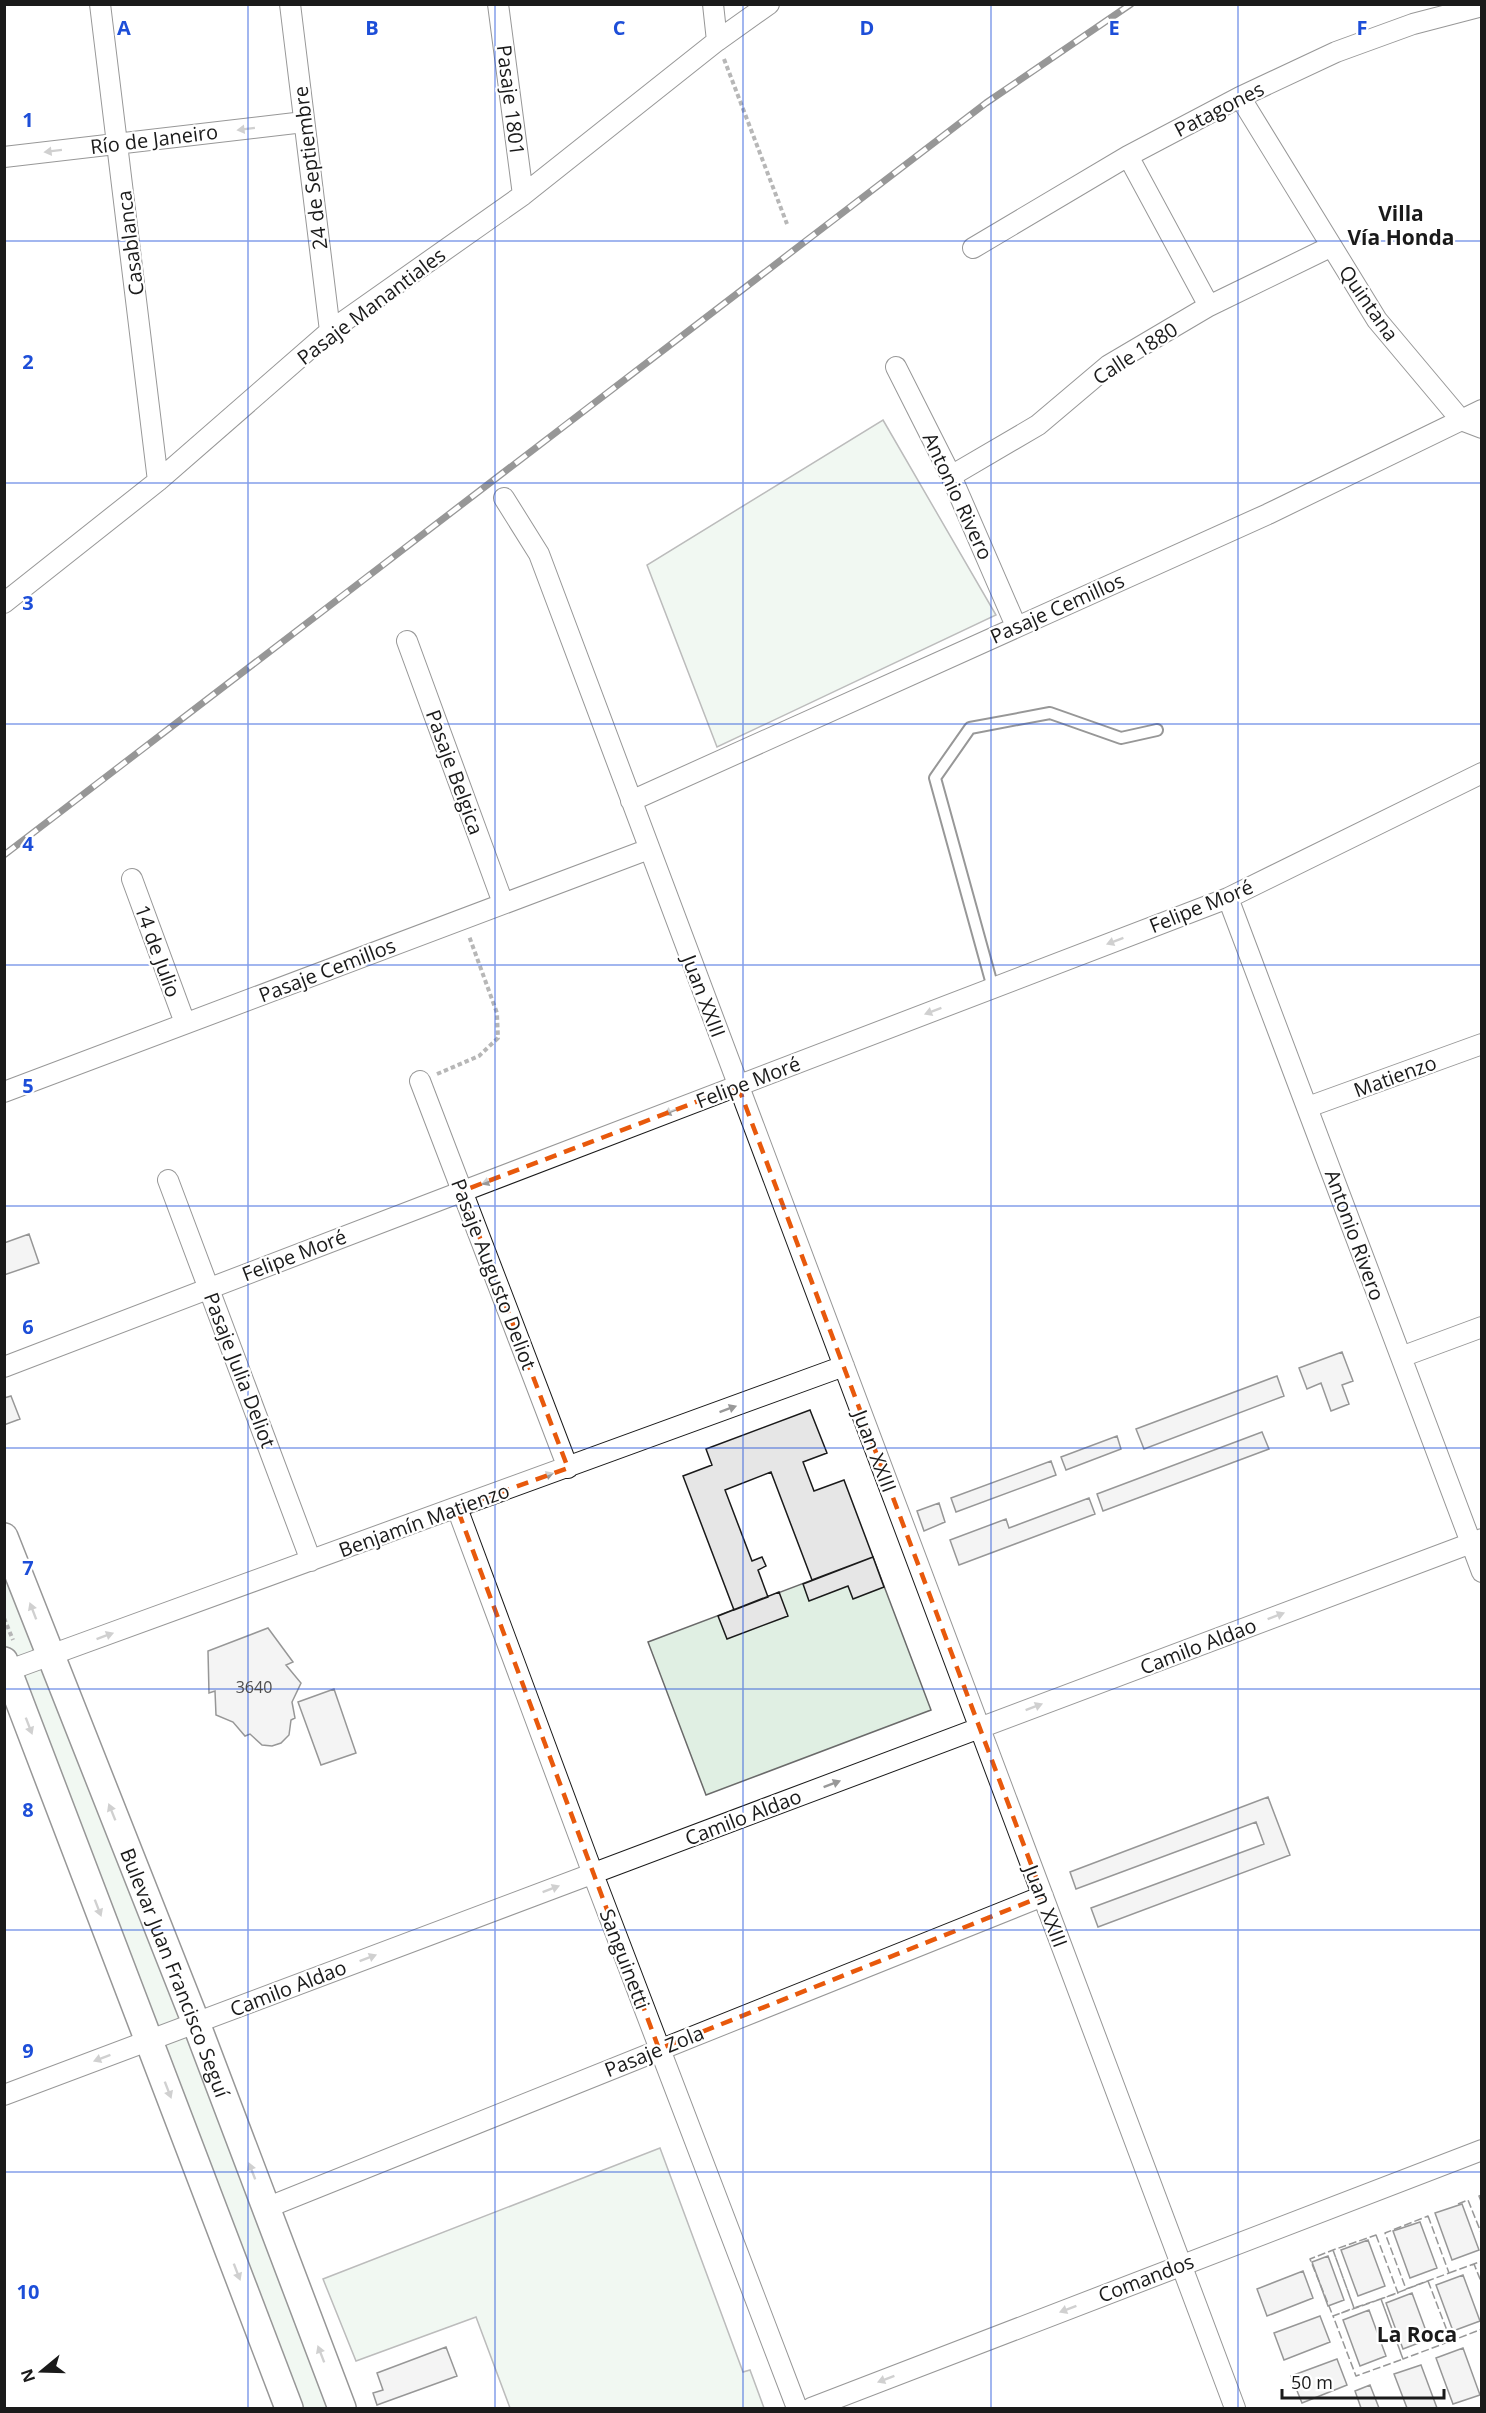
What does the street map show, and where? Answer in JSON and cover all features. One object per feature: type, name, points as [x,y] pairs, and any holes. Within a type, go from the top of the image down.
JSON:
[{"type":"main road","name":"Bulevar Juan Francisco Seguí","points":[[4,1537],[196,2023],[342,2409]]},
{"type":"main road","points":[[6,1668],[289,2409]]},
{"type":"street","name":"Casablanca","points":[[100,4],[158,481]]},
{"type":"street","name":"24 de Septiembre","points":[[290,4],[330,331]]},
{"type":"street","name":"Pasaje 1801","points":[[498,4],[523,195]]},
{"type":"street","points":[[713,4],[717,41]]},
{"type":"street","name":"Pasaje Manantiales","points":[[4,603],[158,481],[330,331],[523,195],[717,41],[769,4]]},
{"type":"street","name":"Patagones","points":[[974,248],[1128,156],[1240,97],[1336,52],[1413,24],[1482,6]]},
{"type":"street","name":"Quintana","points":[[1240,97],[1330,247],[1377,320],[1461,420],[1482,428]]},
{"type":"street","name":"Río de Janeiro","points":[[4,157],[304,122]]},
{"type":"street","points":[[1128,156],[1209,306]]},
{"type":"street","name":"Calle 1880","points":[[951,476],[1038,424],[1109,365],[1209,306],[1330,247]]},
{"type":"street","name":"Antonio Rivero","points":[[896,367],[951,476],[1016,626]]},
{"type":"street","name":"Pasaje Cemillos","points":[[631,801],[1268,514],[1482,410]]},
{"type":"street","name":"Juan XXIII","points":[[504,498],[539,554],[1235,2409]]},
{"type":"street","name":"Pasaje Belgica","points":[[407,641],[503,903]]},
{"type":"street","name":"Felipe Moré","points":[[4,1366],[1228,898],[1482,773]]},
{"type":"street","name":"Pasaje Cemillos","points":[[4,1092],[649,849]]},
{"type":"street","name":"14 de Julio","points":[[132,879],[184,1023]]},
{"type":"street","name":"Antonio Rivero","points":[[1228,898],[1401,1357],[1476,1541],[1482,1572]]},
{"type":"street","name":"Matienzo","points":[[1308,1107],[1482,1044]]},
{"type":"street","name":"Pasaje Augusto Deliot","points":[[420,1081],[568,1468]]},
{"type":"street","name":"Pasaje Julia Deliot","points":[[168,1180],[311,1561]]},
{"type":"street","points":[[1401,1357],[1482,1327]]},
{"type":"street","name":"Benjamín Matienzo","points":[[6,1668],[50,1656],[844,1366]]},
{"type":"street","name":"Sanguinetti","points":[[457,1508],[659,2049],[797,2409]]},
{"type":"street","name":"Camilo Aldao","points":[[4,2095],[1476,1541]]},
{"type":"street","name":"Pasaje Zola","points":[[266,2208],[1043,1896]]},
{"type":"street","name":"Comandos","points":[[811,2409],[1482,2150]]},
{"type":"lane","points":[[993,988],[935,778],[970,728],[1050,713],[1121,738],[1157,730]]},
{"type":"path","points":[[717,41],[787,224]]},
{"type":"path","points":[[420,1081],[479,1056],[498,1038],[497,1013],[462,919]]},
{"type":"highlighted area","points":[[738,1086],[1043,1896],[659,2049],[457,1508],[568,1468],[462,1191]]},
{"type":"green space","points":[[883,420],[996,615],[717,747],[647,565]]},
{"type":"green space","points":[[4,1537],[342,2408],[289,2408],[5,1661]]},
{"type":"green space","points":[[873,1557],[931,1710],[706,1795],[648,1642]]},
{"type":"green space","points":[[660,2148],[743,2372],[750,2370],[764,2408],[510,2408],[476,2317],[356,2361],[323,2279]]},
{"type":"building","points":[[29,1234],[39,1263],[4,1275],[4,1243]]},
{"type":"building","points":[[1342,1352],[1353,1381],[1342,1385],[1349,1404],[1331,1411],[1321,1383],[1307,1389],[1299,1368]]},
{"type":"building","points":[[1277,1376],[1284,1396],[1144,1449],[1136,1429]]},
{"type":"building","points":[[11,1396],[20,1419],[4,1425],[4,1398]]},
{"type":"building","points":[[810,1410],[827,1453],[803,1462],[814,1491],[844,1480],[873,1557],[812,1580],[771,1472],[725,1490],[752,1561],[762,1557],[766,1566],[758,1570],[768,1597],[734,1610],[683,1476],[712,1465],[706,1449]]},
{"type":"building","points":[[1262,1432],[1269,1449],[1103,1511],[1097,1494]]},
{"type":"building","points":[[1117,1436],[1121,1449],[1066,1470],[1061,1457]]},
{"type":"building","points":[[1051,1461],[1056,1475],[956,1512],[951,1498]]},
{"type":"building","points":[[1089,1498],[1095,1514],[959,1565],[950,1540],[1006,1519],[1009,1528]]},
{"type":"building","points":[[939,1503],[945,1522],[924,1531],[917,1511]]},
{"type":"building","points":[[873,1557],[884,1587],[853,1599],[848,1586],[809,1601],[803,1584]]},
{"type":"building","points":[[779,1592],[788,1616],[727,1639],[718,1616]]},
{"type":"building","points":[[268,1628],[293,1662],[286,1665],[301,1683],[292,1702],[295,1718],[291,1720],[289,1735],[281,1743],[272,1746],[262,1745],[250,1734],[245,1736],[233,1722],[216,1715],[215,1691],[209,1693],[208,1651]]},
{"type":"building","points":[[334,1689],[356,1753],[321,1765],[298,1702]]},
{"type":"building","points":[[1268,1797],[1290,1855],[1098,1927],[1091,1908],[1264,1844],[1256,1822],[1076,1889],[1070,1872]]},
{"type":"building","points":[[1462,2204],[1479,2250],[1452,2260],[1435,2213]]},
{"type":"building","points":[[1420,2222],[1437,2268],[1410,2278],[1393,2231]]},
{"type":"building","points":[[1368,2240],[1385,2286],[1358,2296],[1341,2250]]},
{"type":"building","points":[[1328,2256],[1344,2300],[1328,2306],[1312,2262]]},
{"type":"building","points":[[1303,2271],[1313,2298],[1267,2316],[1257,2289]]},
{"type":"building","points":[[1463,2275],[1480,2321],[1453,2331],[1436,2285]]},
{"type":"building","points":[[1412,2293],[1429,2339],[1403,2349],[1386,2303]]},
{"type":"building","points":[[1369,2310],[1386,2356],[1360,2366],[1343,2320]]},
{"type":"building","points":[[1320,2316],[1330,2342],[1284,2360],[1274,2333]]},
{"type":"building","points":[[446,2347],[457,2376],[377,2405],[373,2393],[383,2390],[377,2373]]},
{"type":"building","points":[[1463,2348],[1480,2395],[1453,2404],[1436,2358]]},
{"type":"building","points":[[1337,2359],[1347,2385],[1302,2403],[1291,2376]]},
{"type":"building","points":[[1421,2365],[1437,2408],[1407,2408],[1394,2374]]},
{"type":"building","points":[[1370,2385],[1379,2408],[1361,2408],[1355,2391]]},
{"type":"railway","points":[[4,855],[986,103],[1131,4]]},
{"type":"fence","points":[[1482,2195],[1479,2196],[1482,2204]]},
{"type":"fence","points":[[1458,2204],[1468,2200],[1482,2235]]},
{"type":"fence","points":[[1428,2216],[1449,2273],[1406,2289],[1385,2233],[1428,2216]]},
{"type":"fence","points":[[1376,2235],[1398,2293],[1354,2308],[1333,2250],[1376,2235]]},
{"type":"fence","points":[[1333,2250],[1354,2308],[1333,2316],[1310,2259],[1333,2250]]},
{"type":"fence","points":[[1449,2273],[1482,2261]]},
{"type":"fence","points":[[1472,2265],[1474,2264],[1482,2284]]},
{"type":"fence","points":[[1428,2281],[1451,2341],[1403,2359],[1381,2299],[1428,2281]]},
{"type":"fence","points":[[1381,2299],[1403,2359],[1356,2376],[1333,2316],[1381,2299]]},
{"type":"fence","points":[[1450,2339],[1451,2341],[1482,2329]]},
{"type":"district","name":"Villa Vía Honda","points":[[1401,225]]},
{"type":"district","name":"La Roca","points":[[1417,2334]]}]
